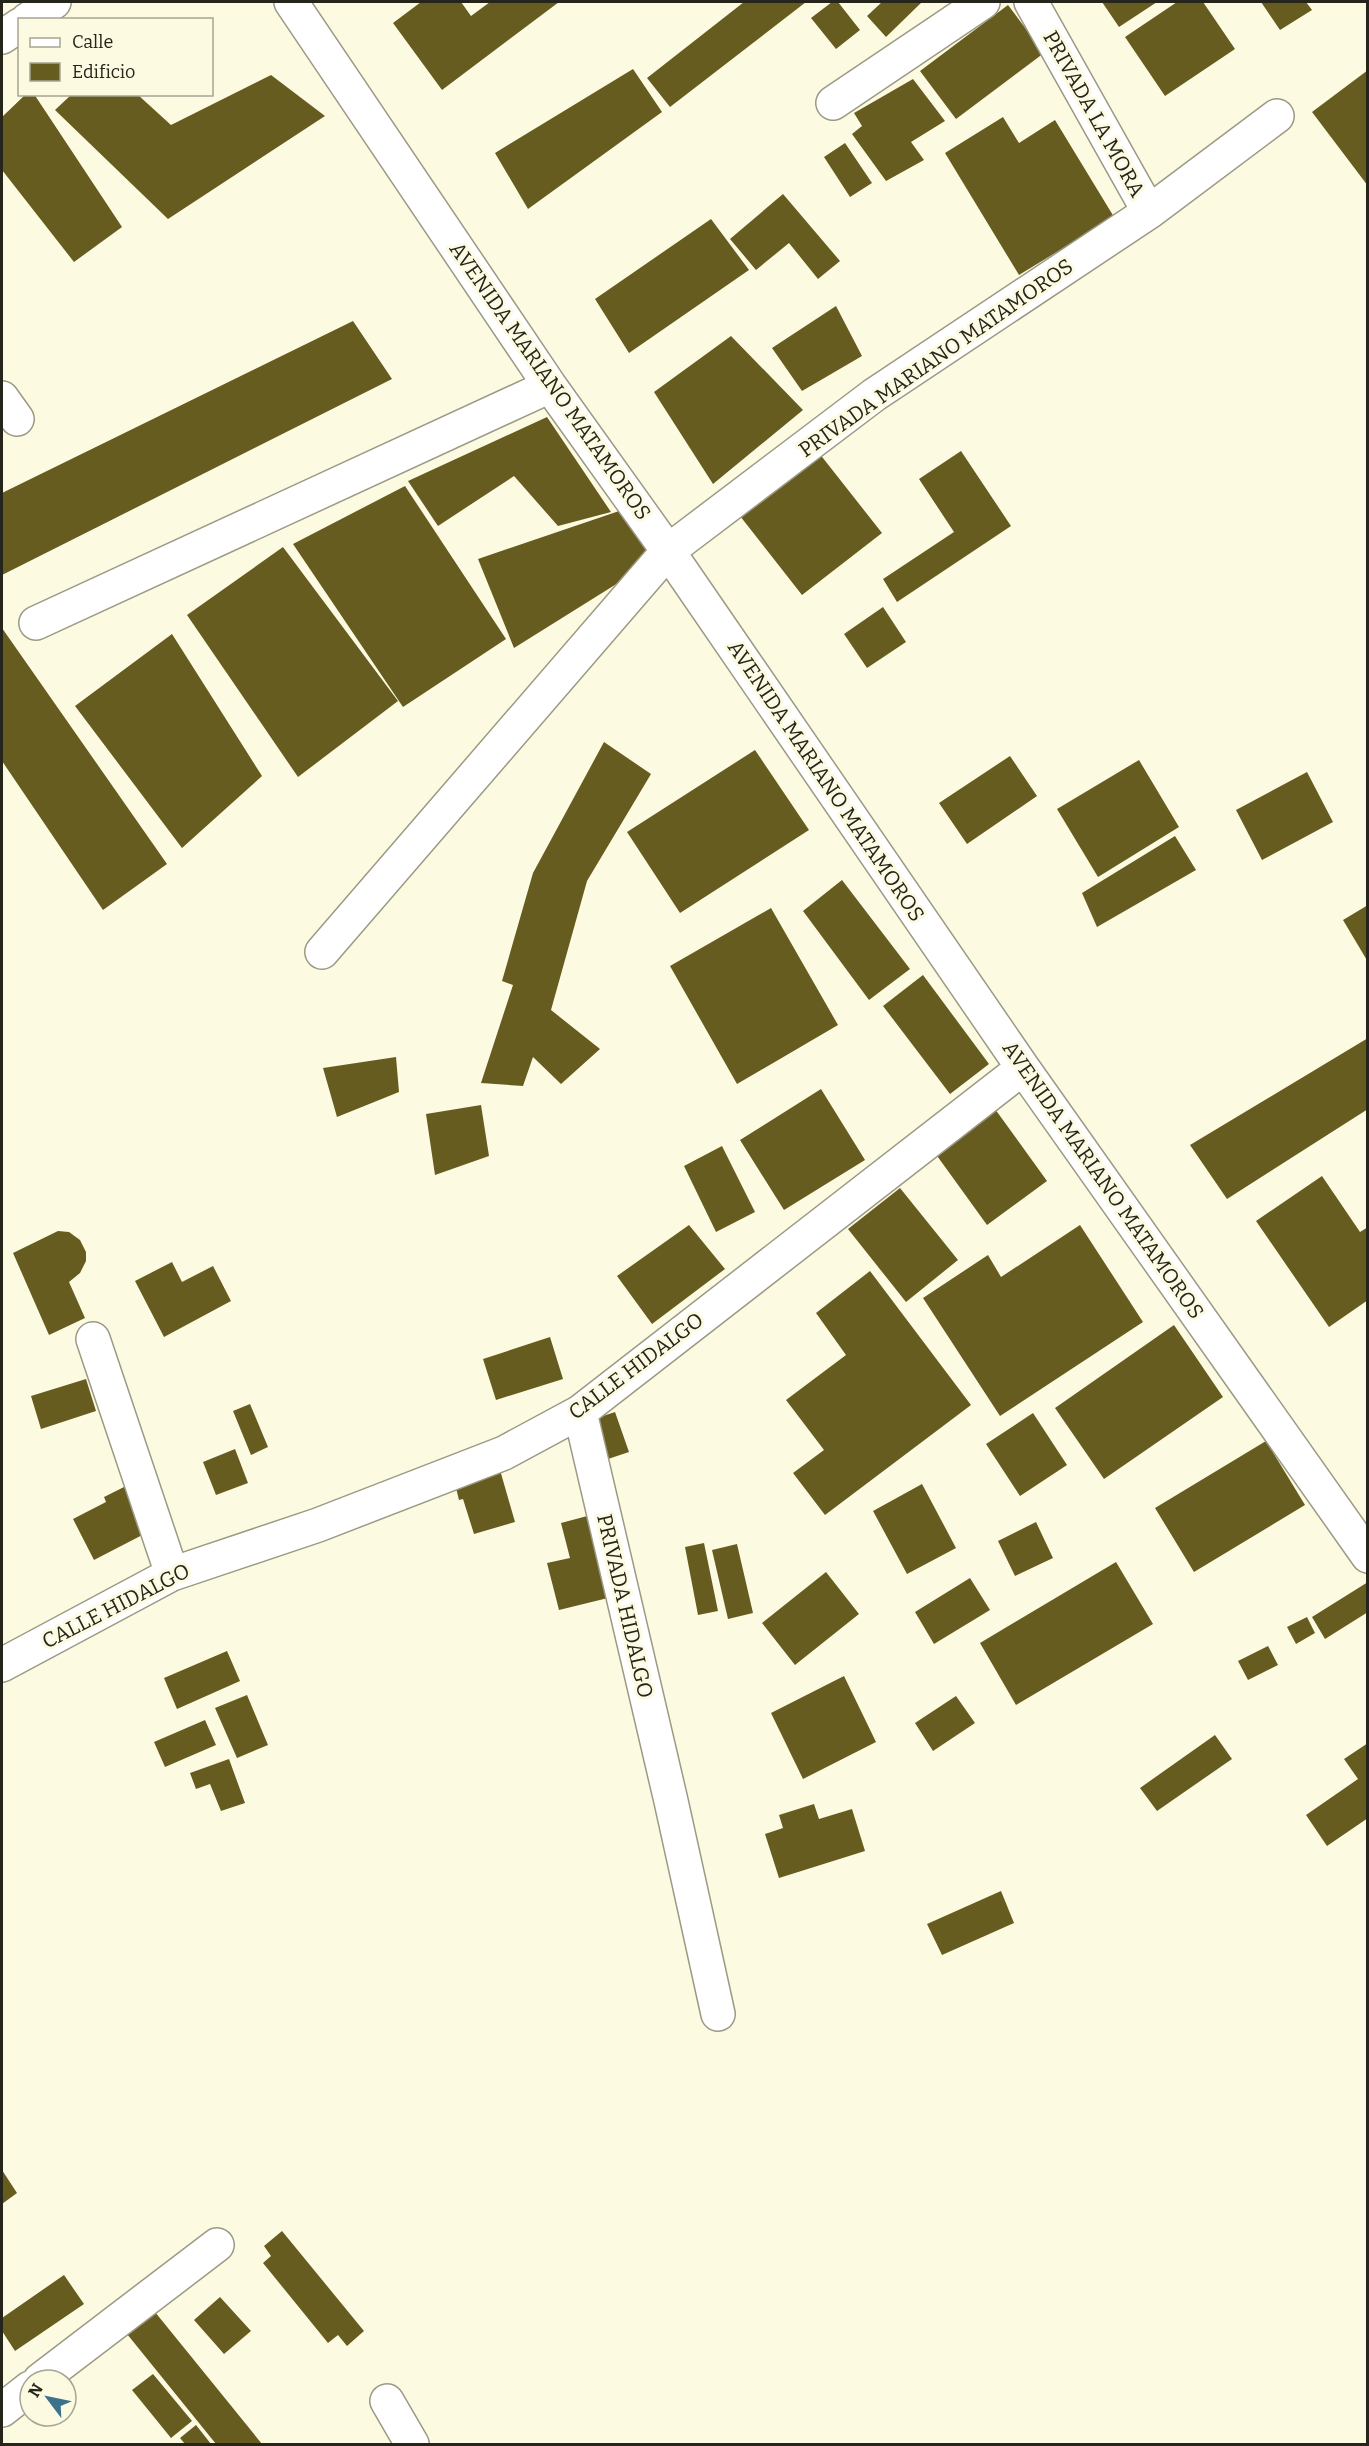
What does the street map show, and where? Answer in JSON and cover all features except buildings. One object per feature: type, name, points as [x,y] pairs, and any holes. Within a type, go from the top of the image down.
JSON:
[{"type":"street","points":[[30,18],[54,2]]},
{"type":"street","name":"AVENIDA MARIANO MATAMOROS","points":[[291,2],[550,386],[668,551],[1023,1068],[1363,1540]]},
{"type":"street","points":[[832,103],[983,2]]},
{"type":"street","name":"PRIVADA LA MORA","points":[[1030,2],[1149,212],[1277,116]]},
{"type":"street","points":[[2,37],[18,26]]},
{"type":"street","name":"PRIVADA MARIANO MATAMOROS","points":[[322,952],[668,551],[874,395],[1149,212]]},
{"type":"street","points":[[36,623],[550,386]]},
{"type":"street","name":"CALLE HIDALGO","points":[[2,1665],[172,1574],[318,1525],[504,1453],[580,1412],[1023,1068]]},
{"type":"street","points":[[93,1339],[172,1574]]},
{"type":"street","name":"PRIVADA HIDALGO","points":[[580,1412],[718,2014]]},
{"type":"street","points":[[56,2368],[217,2245]]},
{"type":"street","points":[[2,2410],[18,2397]]},
{"type":"street","points":[[387,2401],[412,2445]]}]
